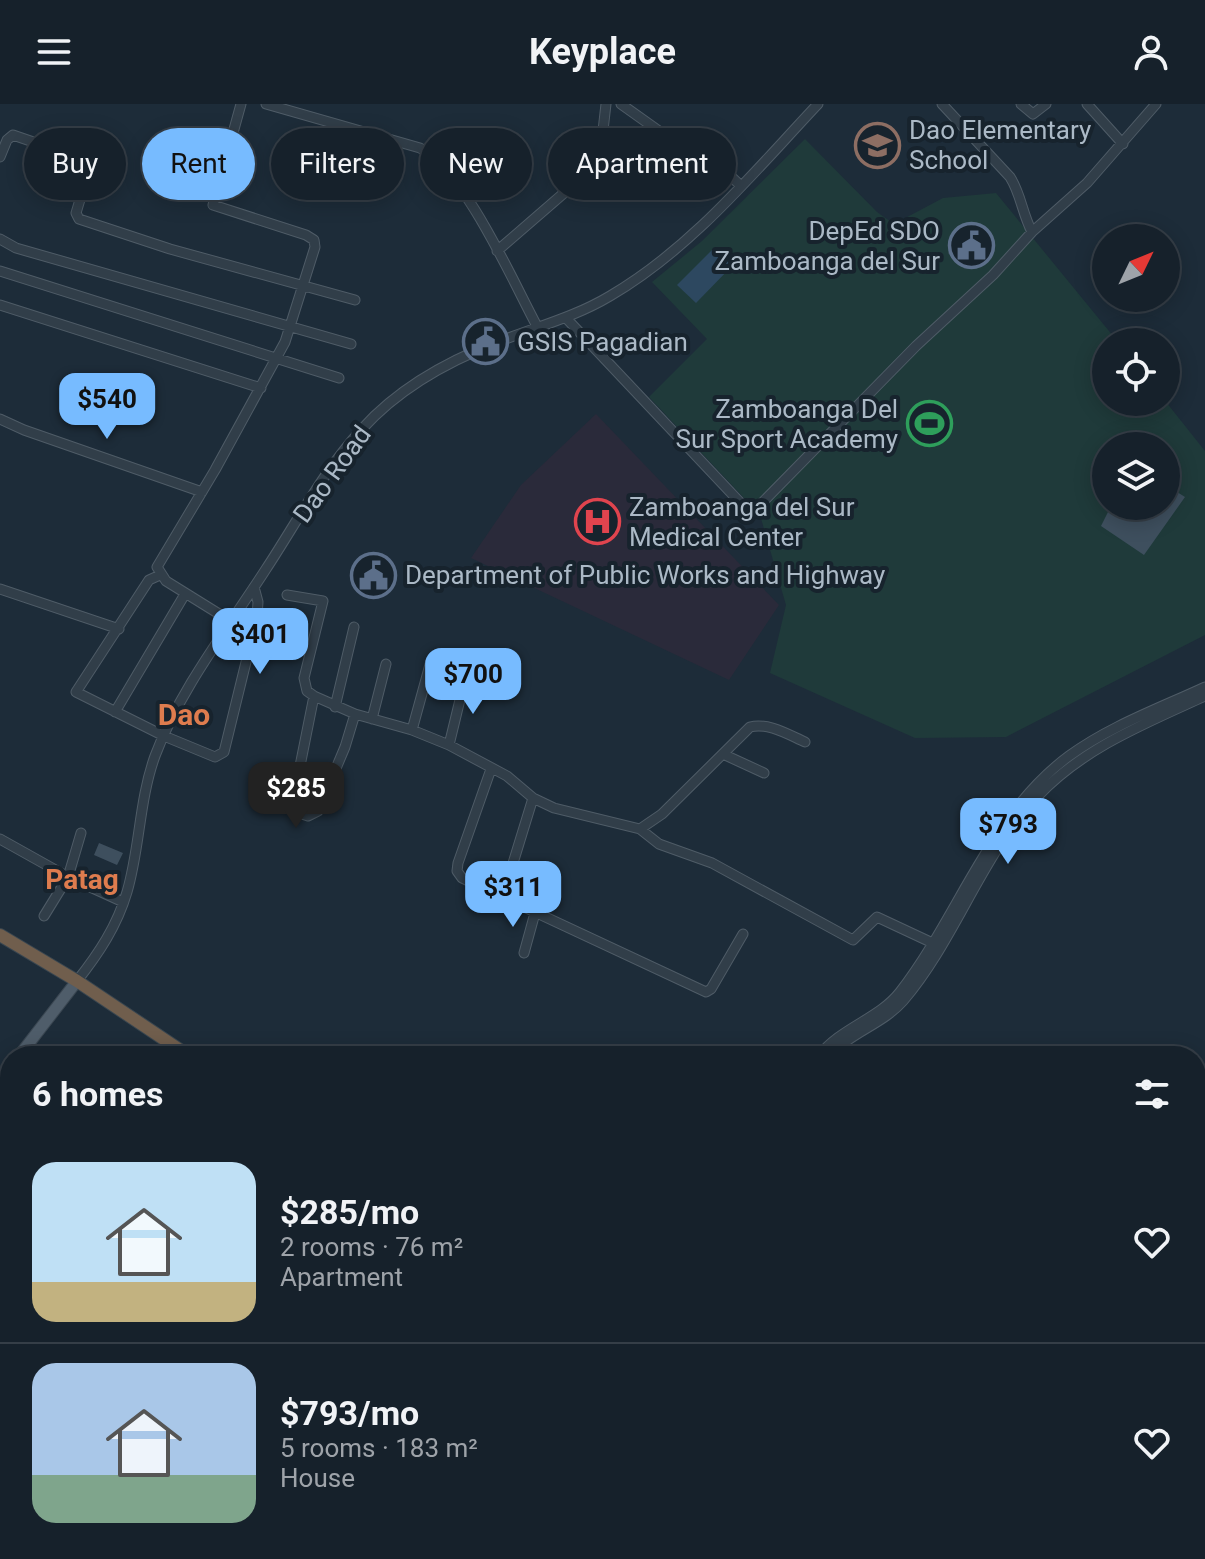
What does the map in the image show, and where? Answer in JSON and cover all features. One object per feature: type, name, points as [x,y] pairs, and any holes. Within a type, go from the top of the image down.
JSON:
[{"type":"highway","points":[[0,935],[77,981],[174,1046]]},
{"type":"main road","points":[[27,1046],[77,981]]},
{"type":"street","points":[[232,622],[160,575],[158,563],[202,492],[276,359],[291,328],[315,247],[314,240],[212,203],[241,104]]},
{"type":"street","points":[[266,104],[285,106],[430,153],[448,172],[497,251],[538,328]]},
{"type":"street","points":[[497,251],[594,167],[600,157],[606,104]]},
{"type":"street","points":[[621,104],[707,170],[721,167],[740,185]]},
{"type":"street","name":"Dao Road","points":[[77,981],[112,932],[123,902],[150,774],[164,736],[254,587],[349,444],[402,392],[447,366],[498,342],[566,318],[609,297],[651,271],[683,245],[818,104]]},
{"type":"street","points":[[942,104],[1010,177],[1018,189],[1020,211],[1032,232]]},
{"type":"street","points":[[1021,104],[1033,114],[1046,104]]},
{"type":"street","points":[[1087,104],[1123,144]]},
{"type":"street","points":[[566,318],[751,514],[916,346],[993,275],[1032,232],[1087,183],[1156,104]]},
{"type":"street","points":[[0,157],[7,140],[13,135],[71,155],[72,179],[82,193],[76,213],[79,219],[303,288],[355,300]]},
{"type":"street","points":[[0,239],[16,248],[351,344]]},
{"type":"street","points":[[0,271],[339,378]]},
{"type":"street","points":[[0,305],[261,388]]},
{"type":"street","points":[[0,419],[202,492]]},
{"type":"street","points":[[160,575],[149,580],[76,692],[206,755],[220,756],[224,752],[257,617],[254,587]]},
{"type":"street","points":[[0,589],[119,629]]},
{"type":"street","points":[[115,712],[185,594]]},
{"type":"street","points":[[287,595],[323,601],[304,678],[307,691],[314,696],[335,707],[412,730],[449,745],[510,778],[533,798],[577,816],[640,829],[659,844],[712,863],[853,940],[877,917],[936,945]]},
{"type":"street","points":[[335,707],[354,627]]},
{"type":"street","points":[[412,730],[431,661]]},
{"type":"street","points":[[372,719],[386,664]]},
{"type":"street","points":[[449,745],[465,679]]},
{"type":"street","points":[[843,1046],[902,1002],[997,837],[1042,780],[1071,755],[1093,742],[1205,687]]},
{"type":"street","points":[[314,696],[292,806],[296,812],[312,816],[318,811],[345,747],[355,714]]},
{"type":"street","points":[[827,1046],[896,996],[936,945],[1003,843],[1043,790],[1087,755],[1205,696]]},
{"type":"street","points":[[640,829],[662,814],[706,768],[725,755],[755,725],[805,742]]},
{"type":"street","points":[[725,755],[764,773]]},
{"type":"street","points":[[491,769],[457,871],[462,878],[706,992],[711,989],[743,934]]},
{"type":"street","points":[[502,899],[533,798]]},
{"type":"street","points":[[44,916],[68,877],[81,833]]},
{"type":"street","points":[[0,839],[68,877],[123,902]]},
{"type":"street","points":[[524,953],[535,913]]},
{"type":"shaded area","points":[[714,248],[732,266],[696,303],[677,285]]},
{"type":"shaded area","name":"Zamboanga del Sur Medical Center","points":[[596,414],[779,605],[729,680],[471,558],[521,485]]},
{"type":"green space","name":"Zamboanga Del Sur Sport Academy","points":[[805,139],[877,212],[894,224],[943,198],[996,193],[1107,328],[1092,328],[1092,416],[1177,416],[1205,451],[1205,635],[1006,737],[915,738],[770,673],[786,605],[760,515],[649,397],[707,339],[652,282],[702,241]]},
{"type":"building","name":"DepEd SDO Zamboanga del Sur","points":[[977,223],[994,239],[965,269],[948,253]]},
{"type":"building","points":[[1104,520],[1169,520],[1144,555],[1101,526]]},
{"type":"building","points":[[99,843],[123,853],[117,865],[94,855]]},
{"type":"place","name":"Dao Elementary School","points":[[878,145]]},
{"type":"place","name":"DepEd SDO Zamboanga del Sur","points":[[971,246]]},
{"type":"place","name":"GSIS Pagadian","points":[[486,342]]},
{"type":"place","name":"Zamboanga Del Sur Sport Academy","points":[[929,424]]},
{"type":"place","name":"Zamboanga del Sur Medical Center","points":[[598,522]]},
{"type":"place","name":"Department of Public Works and Highway","points":[[374,575]]},
{"type":"district","name":"Dao","points":[[184,714]]},
{"type":"district","name":"Patag","points":[[82,879]]}]
